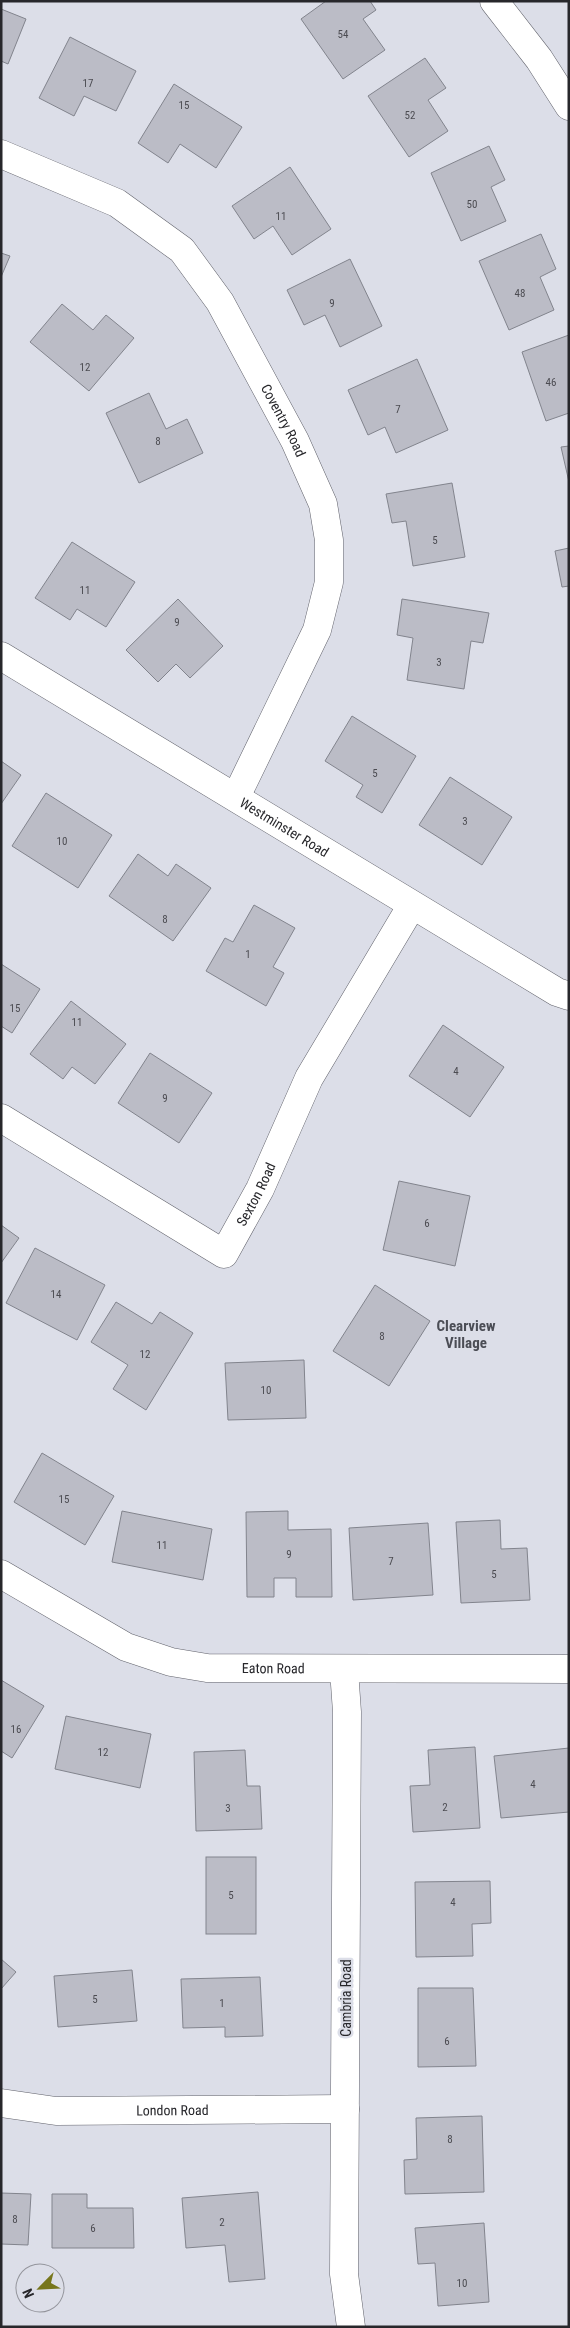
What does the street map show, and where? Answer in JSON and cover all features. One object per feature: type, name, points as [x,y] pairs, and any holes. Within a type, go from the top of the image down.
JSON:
[{"type":"street","points":[[494,1],[539,59],[569,106]]},
{"type":"street","name":"Coventry Road","points":[[1,154],[117,203],[182,250],[220,302],[295,441],[323,504],[329,540],[330,582],[318,630],[236,797]]},
{"type":"street","name":"Westminster Road","points":[[1,656],[557,992],[569,996]]},
{"type":"street","name":"Sexton Road","points":[[1,1118],[224,1254],[260,1189],[309,1078],[412,905]]},
{"type":"street","name":"Eaton Road","points":[[1,1574],[126,1647],[171,1662],[207,1668],[344,1670],[569,1669]]},
{"type":"street","name":"Cambria Road","points":[[344,1670],[348,1712],[344,2274],[351,2327]]},
{"type":"street","name":"London Road","points":[[1,2102],[56,2111],[345,2108]]},
{"type":"building","points":[[326,1],[370,1],[376,10],[363,19],[385,50],[343,79],[301,19]]},
{"type":"building","points":[[1,9],[26,19],[8,64],[1,61]]},
{"type":"building","points":[[70,37],[136,71],[116,111],[84,96],[74,116],[39,98]]},
{"type":"building","points":[[425,58],[446,88],[428,100],[448,131],[409,157],[368,96]]},
{"type":"building","points":[[174,84],[242,127],[216,168],[180,144],[168,163],[138,143]]},
{"type":"building","points":[[489,146],[505,180],[491,187],[506,221],[461,241],[431,173]]},
{"type":"building","points":[[290,167],[331,229],[292,255],[273,226],[254,239],[232,206]]},
{"type":"building","points":[[541,234],[556,269],[540,277],[554,310],[509,330],[479,261]]},
{"type":"building","points":[[1,253],[10,256],[1,277]]},
{"type":"building","points":[[350,259],[382,326],[340,347],[325,315],[304,325],[287,290]]},
{"type":"building","points":[[62,304],[93,330],[106,315],[134,338],[89,391],[30,342]]},
{"type":"building","points":[[569,335],[569,413],[546,421],[522,352]]},
{"type":"building","points":[[417,359],[448,430],[396,453],[385,427],[368,435],[348,390]]},
{"type":"building","points":[[149,393],[166,429],[187,419],[203,453],[139,483],[106,413]]},
{"type":"building","points":[[569,446],[569,482],[561,447]]},
{"type":"building","points":[[452,483],[465,557],[413,566],[406,521],[392,523],[386,494]]},
{"type":"building","points":[[72,542],[135,582],[106,627],[77,609],[70,620],[35,598]]},
{"type":"building","points":[[569,548],[569,586],[562,587],[555,551]]},
{"type":"building","points":[[178,599],[223,646],[190,678],[176,664],[158,682],[126,650]]},
{"type":"building","points":[[402,599],[489,613],[483,643],[471,641],[464,689],[407,680],[413,638],[397,635]]},
{"type":"building","points":[[352,716],[416,756],[382,813],[356,797],[363,785],[325,761]]},
{"type":"building","points":[[1,761],[21,775],[1,804]]},
{"type":"building","points":[[450,777],[512,817],[482,865],[419,825]]},
{"type":"building","points":[[46,793],[112,835],[78,888],[12,846]]},
{"type":"building","points":[[138,854],[168,876],[176,864],[211,888],[173,941],[109,896]]},
{"type":"building","points":[[254,905],[295,928],[273,967],[284,973],[266,1006],[206,971],[225,938],[233,942]]},
{"type":"building","points":[[1,964],[40,989],[12,1033],[1,1026]]},
{"type":"building","points":[[71,1001],[126,1044],[95,1084],[72,1067],[63,1079],[30,1054]]},
{"type":"building","points":[[443,1025],[504,1067],[470,1117],[409,1076]]},
{"type":"building","points":[[150,1053],[212,1093],[179,1143],[118,1103]]},
{"type":"building","points":[[399,1181],[470,1196],[455,1266],[383,1250]]},
{"type":"building","points":[[1,1225],[19,1238],[1,1263]]},
{"type":"building","points":[[35,1248],[105,1285],[77,1340],[6,1303]]},
{"type":"building","points":[[375,1285],[430,1321],[389,1386],[333,1351]]},
{"type":"building","points":[[116,1302],[152,1324],[160,1312],[193,1333],[146,1410],[113,1389],[128,1365],[91,1342]]},
{"type":"building","points":[[304,1360],[306,1418],[228,1420],[225,1363]]},
{"type":"building","points":[[42,1453],[114,1496],[85,1545],[14,1502]]},
{"type":"building","points":[[122,1511],[212,1529],[203,1580],[112,1562]]},
{"type":"building","points":[[288,1511],[288,1530],[331,1529],[332,1597],[296,1597],[296,1578],[274,1578],[274,1597],[247,1597],[246,1512]]},
{"type":"building","points":[[500,1520],[501,1549],[527,1548],[530,1600],[461,1603],[456,1522]]},
{"type":"building","points":[[428,1523],[433,1595],[353,1600],[349,1528]]},
{"type":"building","points":[[1,1680],[44,1706],[12,1758],[1,1751]]},
{"type":"building","points":[[66,1716],[151,1734],[140,1788],[55,1769]]},
{"type":"building","points":[[475,1747],[480,1828],[413,1832],[410,1786],[430,1785],[428,1750]]},
{"type":"building","points":[[569,1748],[569,1812],[501,1818],[494,1756]]},
{"type":"building","points":[[245,1750],[247,1786],[260,1786],[262,1829],[196,1831],[194,1752]]},
{"type":"building","points":[[206,1857],[256,1857],[256,1934],[206,1934]]},
{"type":"building","points":[[490,1881],[491,1923],[472,1924],[473,1956],[416,1957],[415,1882]]},
{"type":"building","points":[[1,1959],[16,1972],[1,1989]]},
{"type":"building","points":[[132,1970],[137,2021],[58,2027],[54,1976]]},
{"type":"building","points":[[260,1977],[263,2036],[225,2037],[225,2027],[183,2028],[181,1979]]},
{"type":"building","points":[[418,1988],[473,1988],[476,2066],[418,2067]]},
{"type":"building","points":[[482,2116],[484,2192],[405,2194],[404,2160],[417,2159],[416,2118]]},
{"type":"building","points":[[258,2192],[265,2279],[229,2282],[225,2245],[186,2248],[182,2198]]},
{"type":"building","points":[[1,2193],[31,2194],[28,2245],[1,2244]]},
{"type":"building","points":[[52,2194],[87,2194],[87,2208],[133,2208],[134,2248],[52,2248]]},
{"type":"building","points":[[484,2223],[489,2302],[438,2306],[435,2263],[418,2264],[415,2228]]},
{"type":"district","name":"Clearview Village","points":[[466,1334]]}]
